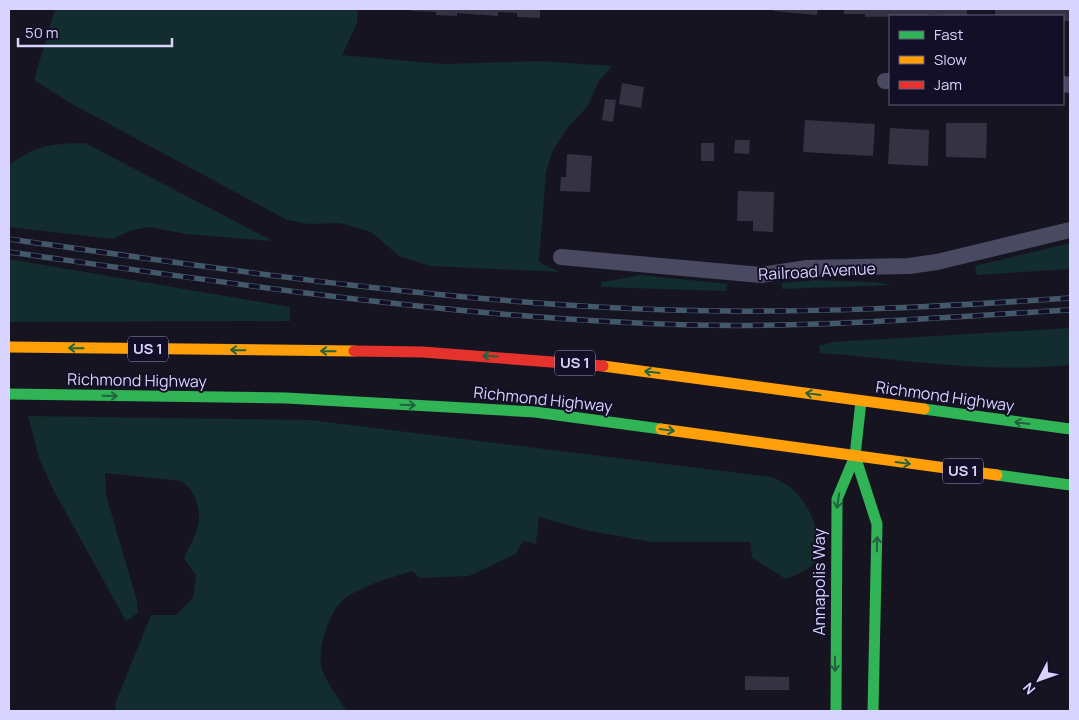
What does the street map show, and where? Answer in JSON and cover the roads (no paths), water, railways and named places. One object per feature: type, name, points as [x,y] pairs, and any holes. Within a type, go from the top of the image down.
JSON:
[{"type":"main road","name":"Richmond Highway","points":[[9,347],[423,352],[569,362],[1070,429]]},
{"type":"main road","name":"Richmond Highway","points":[[9,394],[286,398],[535,412],[1070,485]]},
{"type":"main road","name":"Annapolis Way","points":[[836,711],[834,590],[837,499],[855,456],[861,401]]},
{"type":"main road","name":"Annapolis Way","points":[[855,456],[877,524],[873,711]]},
{"type":"street","name":"Railroad Avenue","points":[[561,257],[740,275],[761,275],[808,268],[909,266],[937,262],[1070,230]]},
{"type":"railway","points":[[9,239],[338,284],[421,293],[586,306],[669,310],[769,311],[920,307],[1070,298]]},
{"type":"railway","points":[[9,252],[264,288],[434,308],[519,316],[605,321],[690,325],[785,325],[1070,310]]}]
